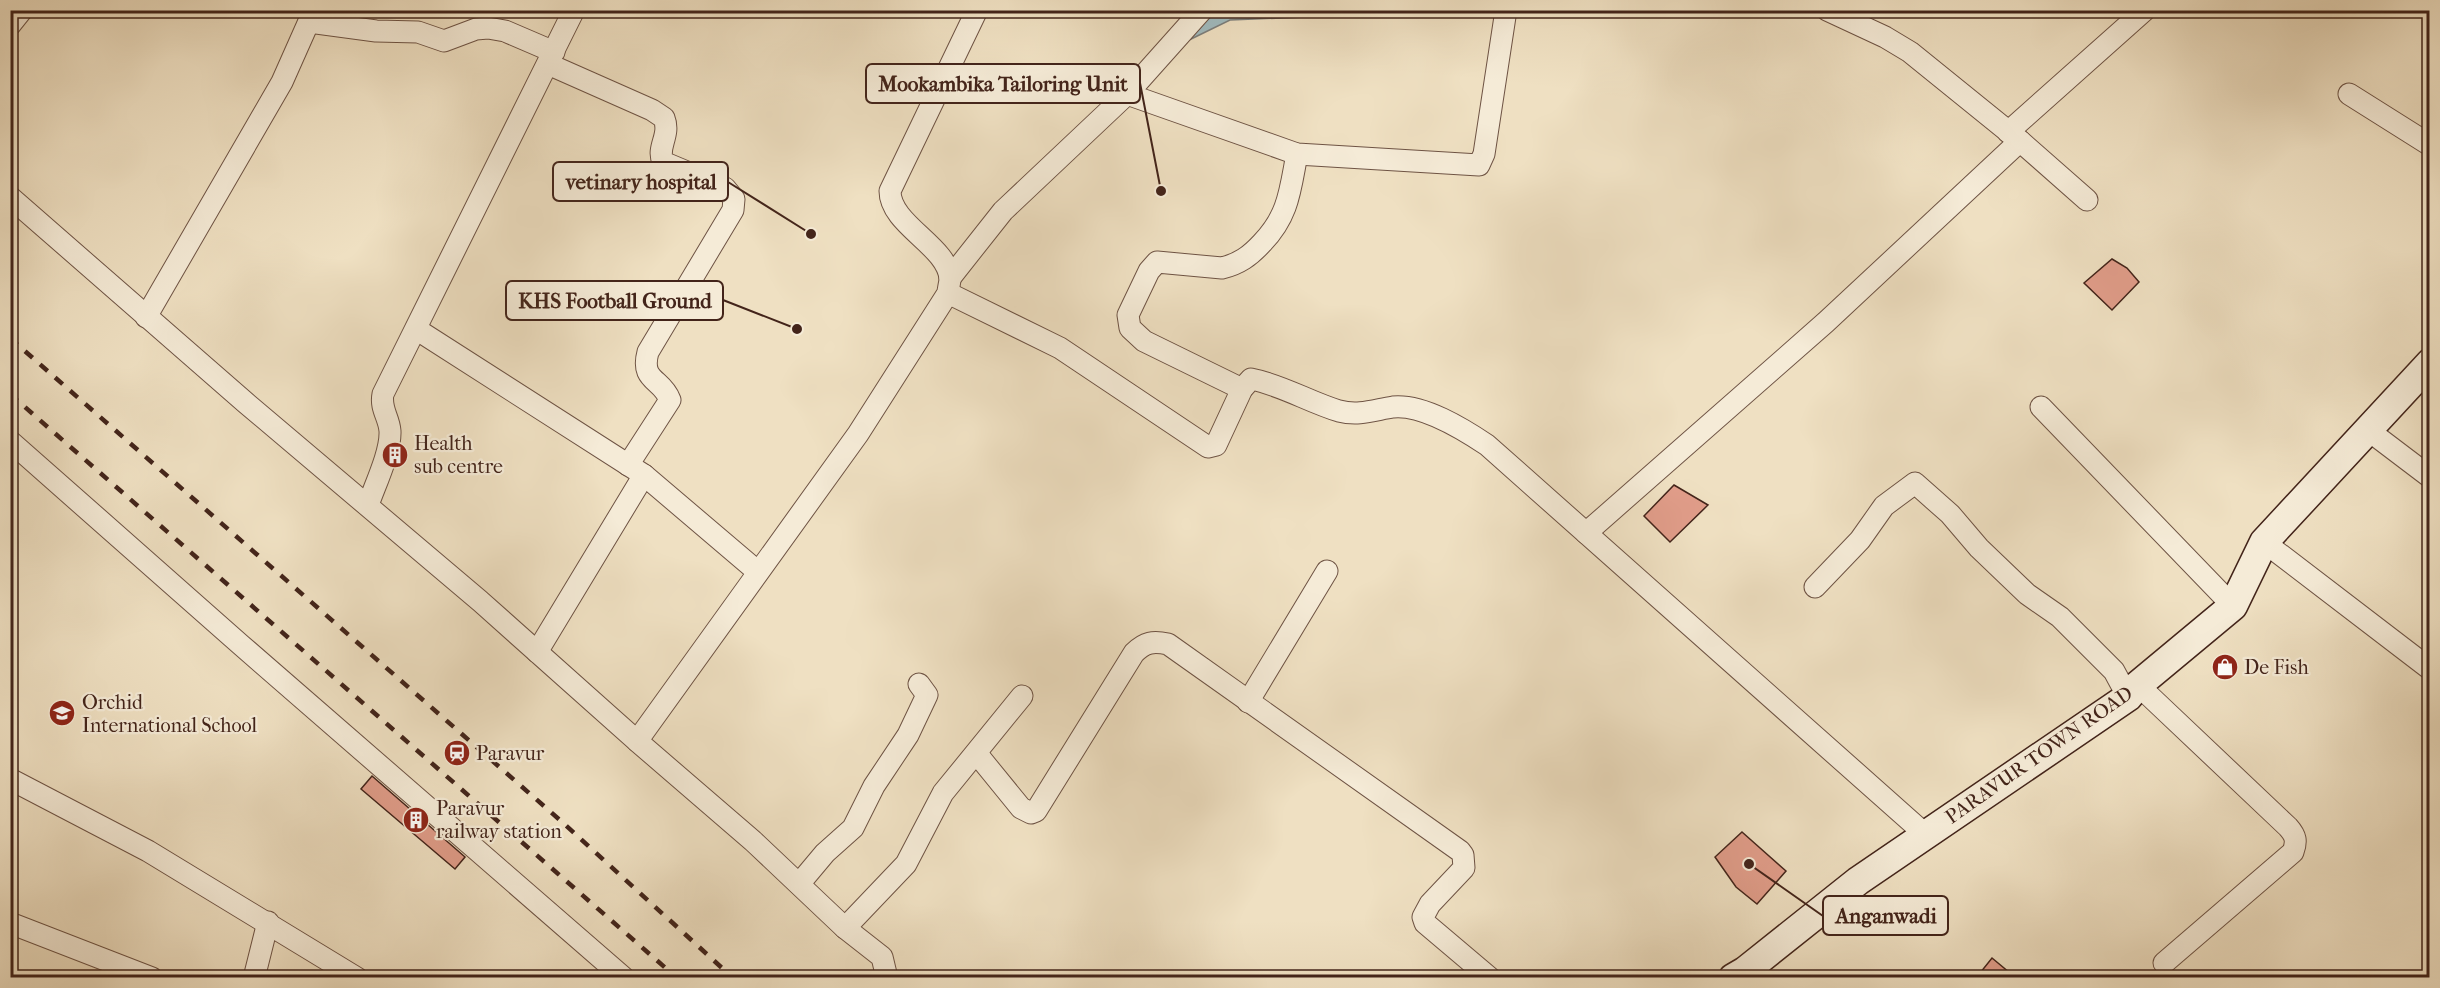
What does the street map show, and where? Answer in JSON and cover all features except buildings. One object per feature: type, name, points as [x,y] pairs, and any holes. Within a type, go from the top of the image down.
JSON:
[{"type":"main road","name":"PARAVUR TOWN ROAD","points":[[1733,978],[1858,881],[2133,691],[2233,606],[2264,543],[2430,363]]},
{"type":"street","points":[[10,25],[22,10]]},
{"type":"street","points":[[368,505],[389,443],[390,431],[381,403],[383,394],[573,10]]},
{"type":"street","points":[[977,10],[890,191],[890,198],[899,214],[944,263],[949,285],[1060,348],[1208,447],[1216,445],[1242,389],[1251,379],[1338,410],[1367,413],[1396,407],[1412,409],[1448,422],[1487,445],[1926,835]]},
{"type":"street","points":[[636,741],[858,434],[949,285],[1003,211],[1127,94],[1202,10]]},
{"type":"street","points":[[1127,94],[1298,154],[1479,165],[1484,154],[1506,10]]},
{"type":"street","points":[[1827,10],[1885,37],[1910,52],[2087,200]]},
{"type":"street","points":[[1586,533],[1826,322],[2014,137],[2131,15]]},
{"type":"street","points":[[146,317],[282,82],[311,16],[376,31],[418,32],[444,41],[476,29],[488,28],[505,31],[664,118],[668,132],[660,157],[663,162],[725,188],[734,198],[733,210],[648,352],[645,362],[646,371],[665,390],[670,400],[636,470],[537,652]]},
{"type":"street","points":[[2349,94],[2430,145]]},
{"type":"street","points":[[1242,389],[1143,341],[1130,328],[1128,315],[1149,271],[1157,262],[1222,268],[1250,256],[1279,224],[1287,204],[1298,154]]},
{"type":"street","points":[[10,197],[753,841],[845,928],[882,957],[887,978]]},
{"type":"street","points":[[416,329],[636,470],[758,572]]},
{"type":"street","points":[[2041,407],[2233,606]]},
{"type":"street","points":[[2368,430],[2430,477]]},
{"type":"street","points":[[10,441],[624,978]]},
{"type":"street","points":[[1815,588],[1860,540],[1884,506],[1915,483],[1950,514],[1979,548],[2027,594],[2060,617],[2133,691],[2288,827],[2295,835],[2296,844],[2293,852],[2164,963]]},
{"type":"street","points":[[2264,543],[2430,669]]},
{"type":"street","points":[[1248,702],[1327,571]]},
{"type":"street","points":[[977,753],[1021,808],[1031,813],[1036,811],[1134,653],[1142,645],[1150,642],[1168,645],[1460,850],[1463,855],[1464,868],[1430,904],[1423,916],[1425,923],[1490,978]]},
{"type":"street","points":[[799,884],[825,853],[853,828],[874,786],[908,735],[927,695],[919,684]]},
{"type":"street","points":[[845,928],[906,864],[943,793],[1022,696]]},
{"type":"street","points":[[10,779],[148,852],[268,922],[357,978]]},
{"type":"street","points":[[254,978],[268,922]]},
{"type":"street","points":[[10,923],[152,978]]},
{"type":"water","points":[[1215,11],[1310,11],[1306,17],[1230,20],[1187,41]]},
{"type":"railway","points":[[10,338],[561,821],[733,978]]},
{"type":"railway","points":[[10,394],[677,978]]},
{"type":"place","name":"Mookambika Tailoring Unit","points":[[1161,191]]},
{"type":"place","name":"vetinary hospital","points":[[811,234]]},
{"type":"place","name":"KHS Football Ground","points":[[797,329]]},
{"type":"place","name":"Health sub centre","points":[[395,455]]},
{"type":"place","name":"De Fish","points":[[2225,667]]},
{"type":"place","name":"Orchid International School","points":[[62,713]]},
{"type":"place","name":"Paravur","points":[[457,753]]},
{"type":"place","name":"Paravur railway station","points":[[416,820]]},
{"type":"place","name":"Anganwadi","points":[[1749,864]]}]
